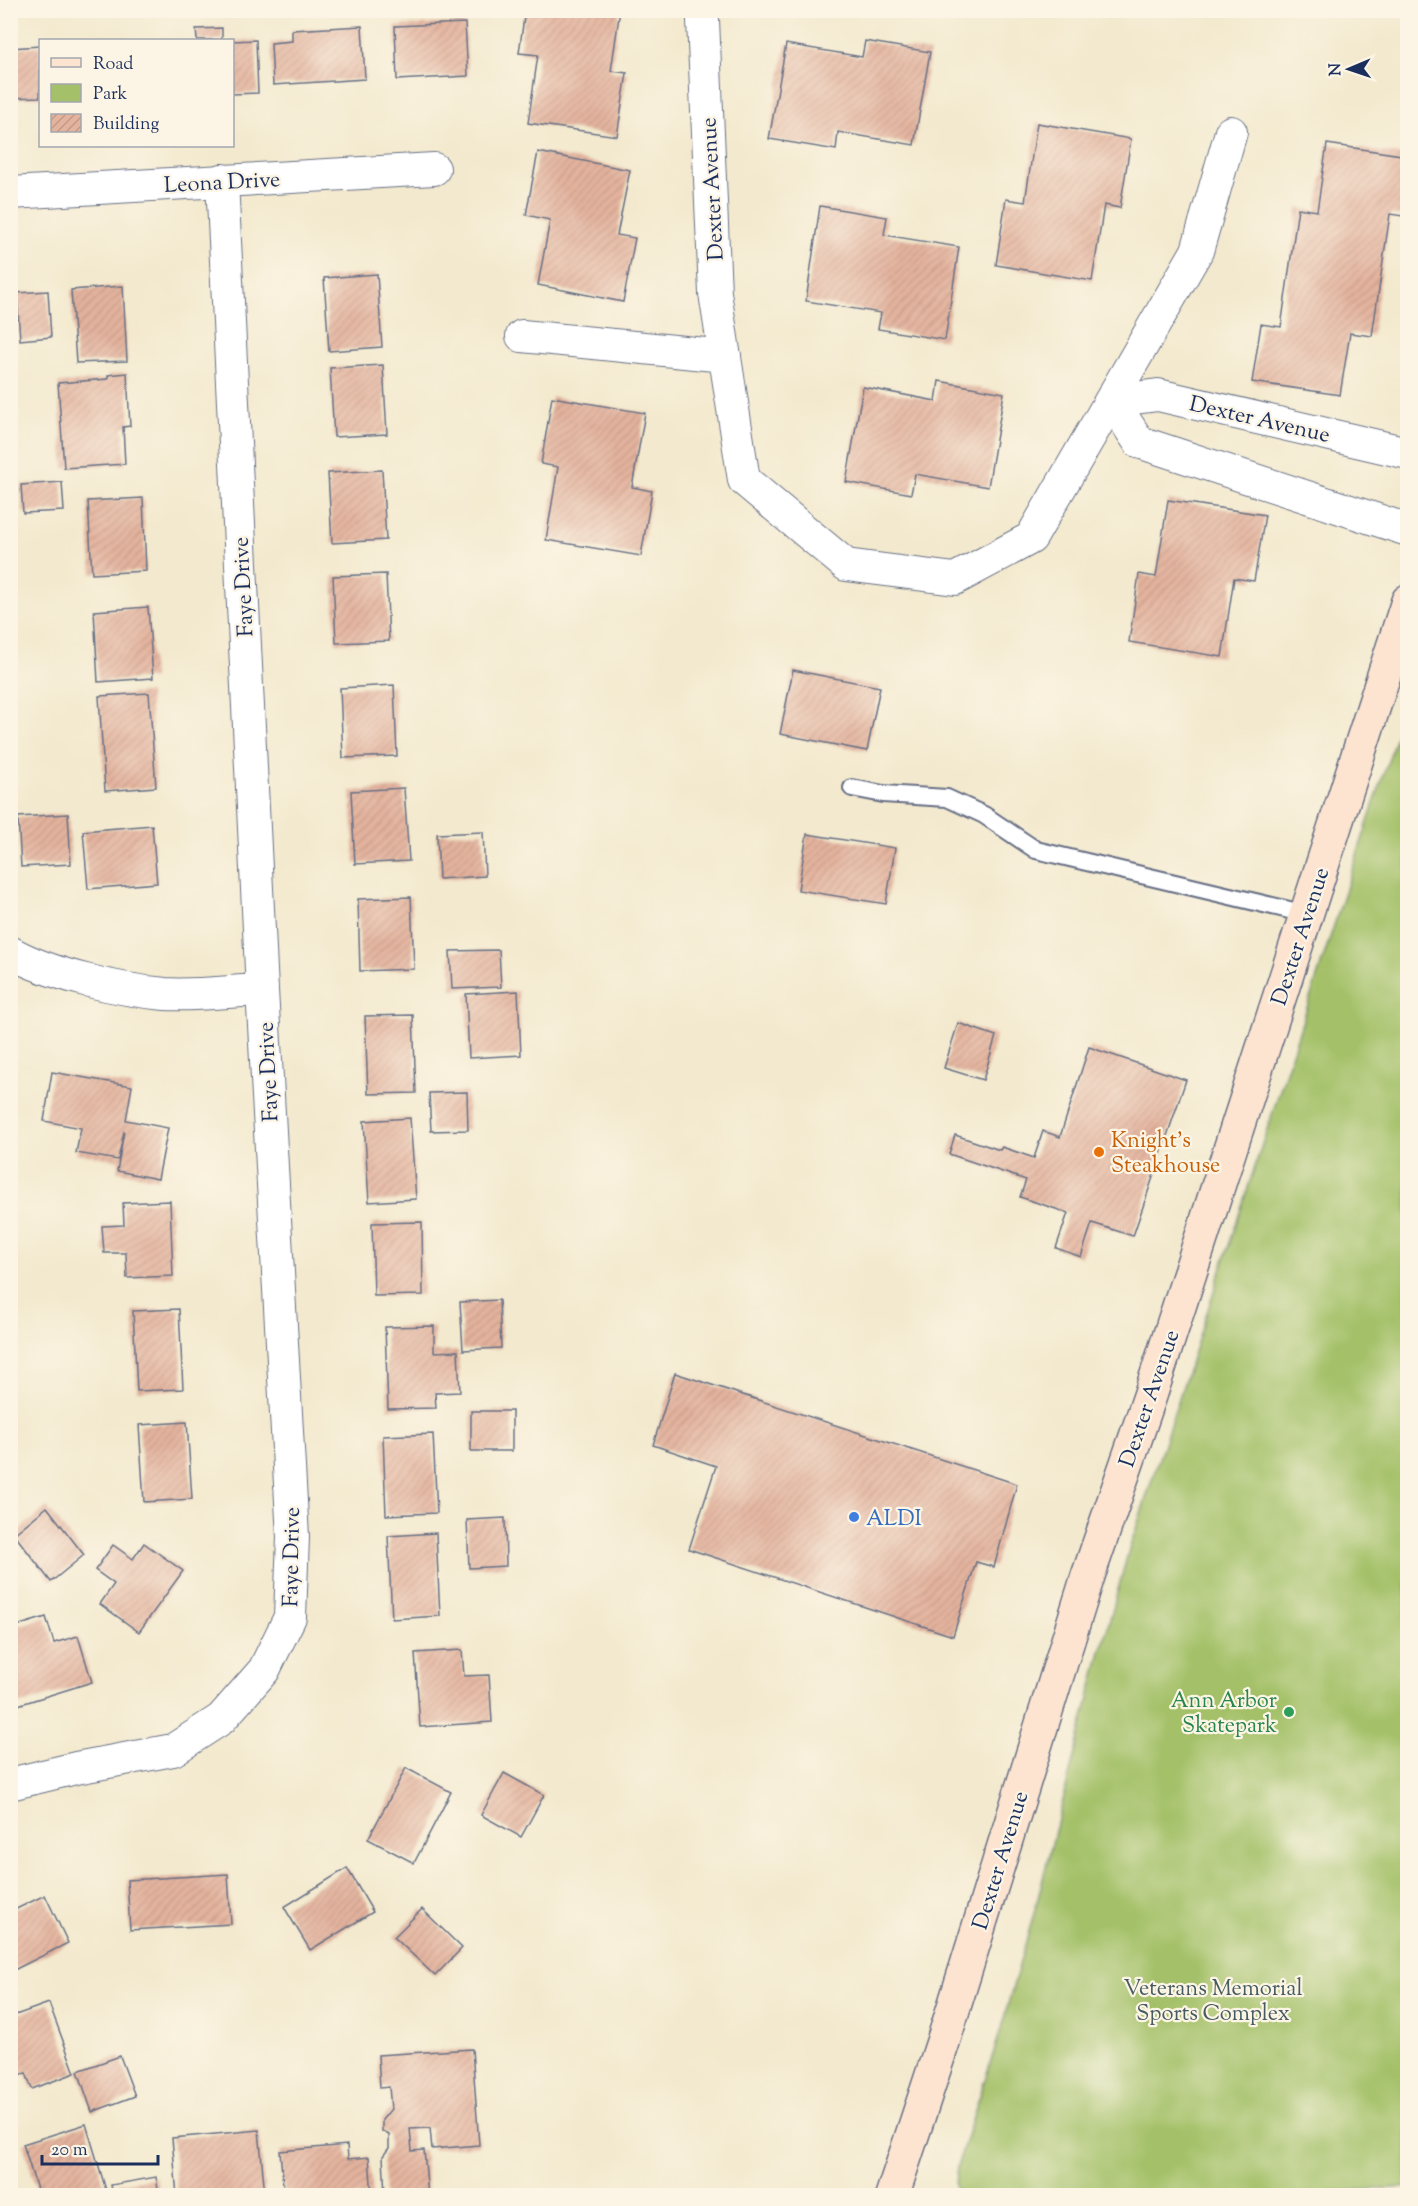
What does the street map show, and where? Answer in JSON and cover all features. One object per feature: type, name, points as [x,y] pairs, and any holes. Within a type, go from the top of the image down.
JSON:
[{"type":"main road","name":"Dexter Avenue","points":[[892,2196],[943,2042],[1088,1576],[1150,1396],[1407,601]]},
{"type":"street","name":"Dexter Avenue","points":[[703,20],[716,293],[744,480],[846,565],[955,579],[1031,538],[1197,251],[1231,132]]},
{"type":"street","name":"Leona Drive","points":[[10,193],[434,169]]},
{"type":"street","name":"Faye Drive","points":[[10,1784],[76,1768],[173,1750],[221,1719],[264,1670],[290,1617],[293,1537],[262,990],[222,180]]},
{"type":"street","points":[[522,336],[725,356]]},
{"type":"street","name":"Dexter Avenue","points":[[1112,401],[1158,395],[1407,453]]},
{"type":"street","points":[[1112,401],[1139,442],[1407,530]]},
{"type":"street","points":[[10,952],[24,960],[95,983],[166,994],[262,990]]},
{"type":"lane","points":[[852,788],[883,794],[947,798],[984,815],[1036,850],[1306,914]]},
{"type":"green space","name":"Veterans Memorial Sports Complex","points":[[1407,703],[1407,2187],[1268,2196],[957,2195],[955,2184],[957,2167],[998,2039],[1035,1910],[1128,1553]]},
{"type":"building","points":[[525,10],[620,10],[611,71],[627,73],[617,136],[528,123],[538,55],[519,53]]},
{"type":"building","points":[[465,23],[468,76],[397,80],[395,26]]},
{"type":"building","points":[[362,26],[365,79],[273,85],[271,43],[292,41],[292,30]]},
{"type":"building","points":[[222,28],[222,39],[197,39],[196,29]]},
{"type":"building","points":[[256,40],[258,93],[234,94],[234,41]]},
{"type":"building","points":[[865,41],[930,52],[914,145],[838,132],[836,150],[769,139],[786,44],[862,57]]},
{"type":"building","points":[[39,46],[39,97],[10,98],[10,48]]},
{"type":"building","points":[[1037,123],[1131,139],[1120,208],[1104,205],[1092,281],[996,265],[1006,199],[1025,202]]},
{"type":"building","points":[[1327,144],[1408,156],[1408,181],[1403,216],[1390,214],[1372,336],[1350,333],[1340,395],[1252,382],[1261,324],[1281,327],[1298,208],[1317,211]]},
{"type":"building","points":[[538,152],[630,170],[617,235],[635,238],[623,302],[538,285],[550,220],[526,215]]},
{"type":"building","points":[[820,206],[887,217],[884,235],[959,247],[945,340],[878,329],[881,313],[806,301]]},
{"type":"building","points":[[377,274],[382,347],[329,351],[324,278]]},
{"type":"building","points":[[123,286],[127,361],[76,363],[71,290]]},
{"type":"building","points":[[48,291],[51,337],[20,340],[17,293]]},
{"type":"building","points":[[383,365],[387,434],[334,437],[330,368]]},
{"type":"building","points":[[127,373],[130,426],[123,427],[125,464],[64,468],[58,383],[108,379],[108,375]]},
{"type":"building","points":[[939,381],[1004,393],[988,487],[915,474],[911,494],[846,482],[863,387],[936,401]]},
{"type":"building","points":[[552,397],[645,413],[632,487],[652,491],[641,556],[546,540],[558,467],[541,464]]},
{"type":"building","points":[[382,470],[386,540],[332,543],[328,473]]},
{"type":"building","points":[[62,482],[64,511],[23,513],[21,485]]},
{"type":"building","points":[[143,498],[146,571],[92,574],[88,501]]},
{"type":"building","points":[[1168,500],[1265,515],[1254,581],[1234,578],[1222,657],[1129,642],[1139,574],[1156,577]]},
{"type":"building","points":[[386,574],[389,641],[336,643],[333,576]]},
{"type":"building","points":[[148,607],[153,678],[98,682],[94,611]]},
{"type":"building","points":[[793,670],[880,687],[867,751],[780,734]]},
{"type":"building","points":[[394,685],[397,756],[343,758],[340,688]]},
{"type":"building","points":[[149,693],[156,787],[105,791],[99,696]]},
{"type":"building","points":[[404,788],[409,861],[355,864],[351,791]]},
{"type":"building","points":[[68,814],[71,864],[21,867],[18,817]]},
{"type":"building","points":[[152,825],[157,883],[88,889],[83,831]]},
{"type":"building","points":[[483,832],[485,876],[439,879],[437,834]]},
{"type":"building","points":[[807,834],[895,848],[886,904],[798,890]]},
{"type":"building","points":[[411,897],[414,969],[360,971],[358,899]]},
{"type":"building","points":[[499,950],[501,987],[452,989],[450,951]]},
{"type":"building","points":[[518,991],[521,1055],[469,1058],[466,994]]},
{"type":"building","points":[[413,1015],[416,1093],[368,1094],[365,1016]]},
{"type":"building","points":[[958,1023],[996,1036],[983,1080],[944,1068]]},
{"type":"building","name":"Knight's Steakhouse","points":[[1089,1047],[1186,1080],[1133,1236],[1092,1223],[1081,1257],[1056,1248],[1068,1213],[1020,1197],[1026,1180],[949,1154],[955,1135],[1000,1150],[1002,1147],[1034,1158],[1043,1131],[1060,1137]]},
{"type":"building","points":[[52,1072],[132,1086],[126,1120],[168,1128],[158,1179],[117,1171],[124,1131],[118,1160],[76,1153],[81,1128],[44,1121]]},
{"type":"building","points":[[467,1092],[468,1130],[431,1131],[429,1093]]},
{"type":"building","points":[[410,1118],[416,1199],[369,1202],[364,1121]]},
{"type":"building","points":[[170,1201],[173,1276],[127,1278],[126,1253],[104,1253],[102,1226],[124,1225],[123,1203]]},
{"type":"building","points":[[422,1222],[423,1295],[374,1296],[372,1223]]},
{"type":"building","points":[[499,1300],[501,1348],[463,1350],[460,1302]]},
{"type":"building","points":[[179,1309],[183,1389],[137,1391],[133,1311]]},
{"type":"building","points":[[434,1326],[434,1352],[458,1351],[460,1392],[435,1393],[436,1408],[388,1409],[385,1327]]},
{"type":"building","name":"ALDI","points":[[675,1373],[1017,1484],[994,1567],[976,1562],[953,1636],[689,1549],[716,1466],[653,1445]]},
{"type":"building","points":[[471,1411],[512,1411],[512,1451],[471,1451]]},
{"type":"building","points":[[187,1422],[192,1499],[144,1502],[139,1425]]},
{"type":"building","points":[[433,1434],[437,1513],[386,1515],[383,1436]]},
{"type":"building","points":[[47,1507],[84,1555],[51,1582],[14,1534]]},
{"type":"building","points":[[505,1518],[506,1566],[469,1568],[467,1520]]},
{"type":"building","points":[[436,1533],[440,1616],[392,1619],[388,1536]]},
{"type":"building","points":[[144,1543],[183,1571],[139,1632],[100,1604],[114,1584],[95,1570],[113,1545],[133,1559]]},
{"type":"building","points":[[46,1617],[54,1643],[78,1636],[92,1682],[18,1705],[10,1681],[10,1628]]},
{"type":"building","points":[[462,1650],[464,1676],[489,1675],[492,1722],[420,1727],[415,1653]]},
{"type":"building","points":[[406,1768],[451,1792],[414,1863],[368,1839]]},
{"type":"building","points":[[504,1773],[544,1795],[521,1837],[481,1815]]},
{"type":"building","points":[[347,1868],[373,1912],[310,1950],[284,1907]]},
{"type":"building","points":[[228,1874],[231,1924],[130,1930],[127,1880]]},
{"type":"building","points":[[45,1895],[68,1943],[10,1972],[10,1912]]},
{"type":"building","points":[[422,1909],[462,1948],[435,1976],[394,1937]]},
{"type":"building","points":[[49,2003],[75,2073],[32,2089],[26,2073],[10,2078],[10,2017]]},
{"type":"building","points":[[472,2049],[479,2145],[432,2149],[430,2128],[410,2129],[412,2151],[424,2150],[428,2196],[385,2196],[383,2156],[389,2148],[389,2135],[382,2131],[382,2120],[391,2109],[389,2087],[380,2088],[378,2055]]},
{"type":"building","points":[[120,2056],[135,2096],[92,2112],[78,2071]]},
{"type":"building","points":[[86,2124],[106,2190],[87,2196],[39,2196],[23,2144]]},
{"type":"building","points":[[259,2130],[265,2196],[177,2196],[172,2138]]},
{"type":"building","points":[[347,2145],[348,2159],[369,2157],[372,2196],[284,2196],[280,2151]]},
{"type":"building","points":[[156,2177],[159,2196],[113,2196],[111,2185]]},
{"type":"place","name":"Knight's Steakhouse","points":[[1099,1152]]},
{"type":"place","name":"ALDI","points":[[854,1517]]},
{"type":"place","name":"Ann Arbor Skatepark","points":[[1289,1712]]}]
